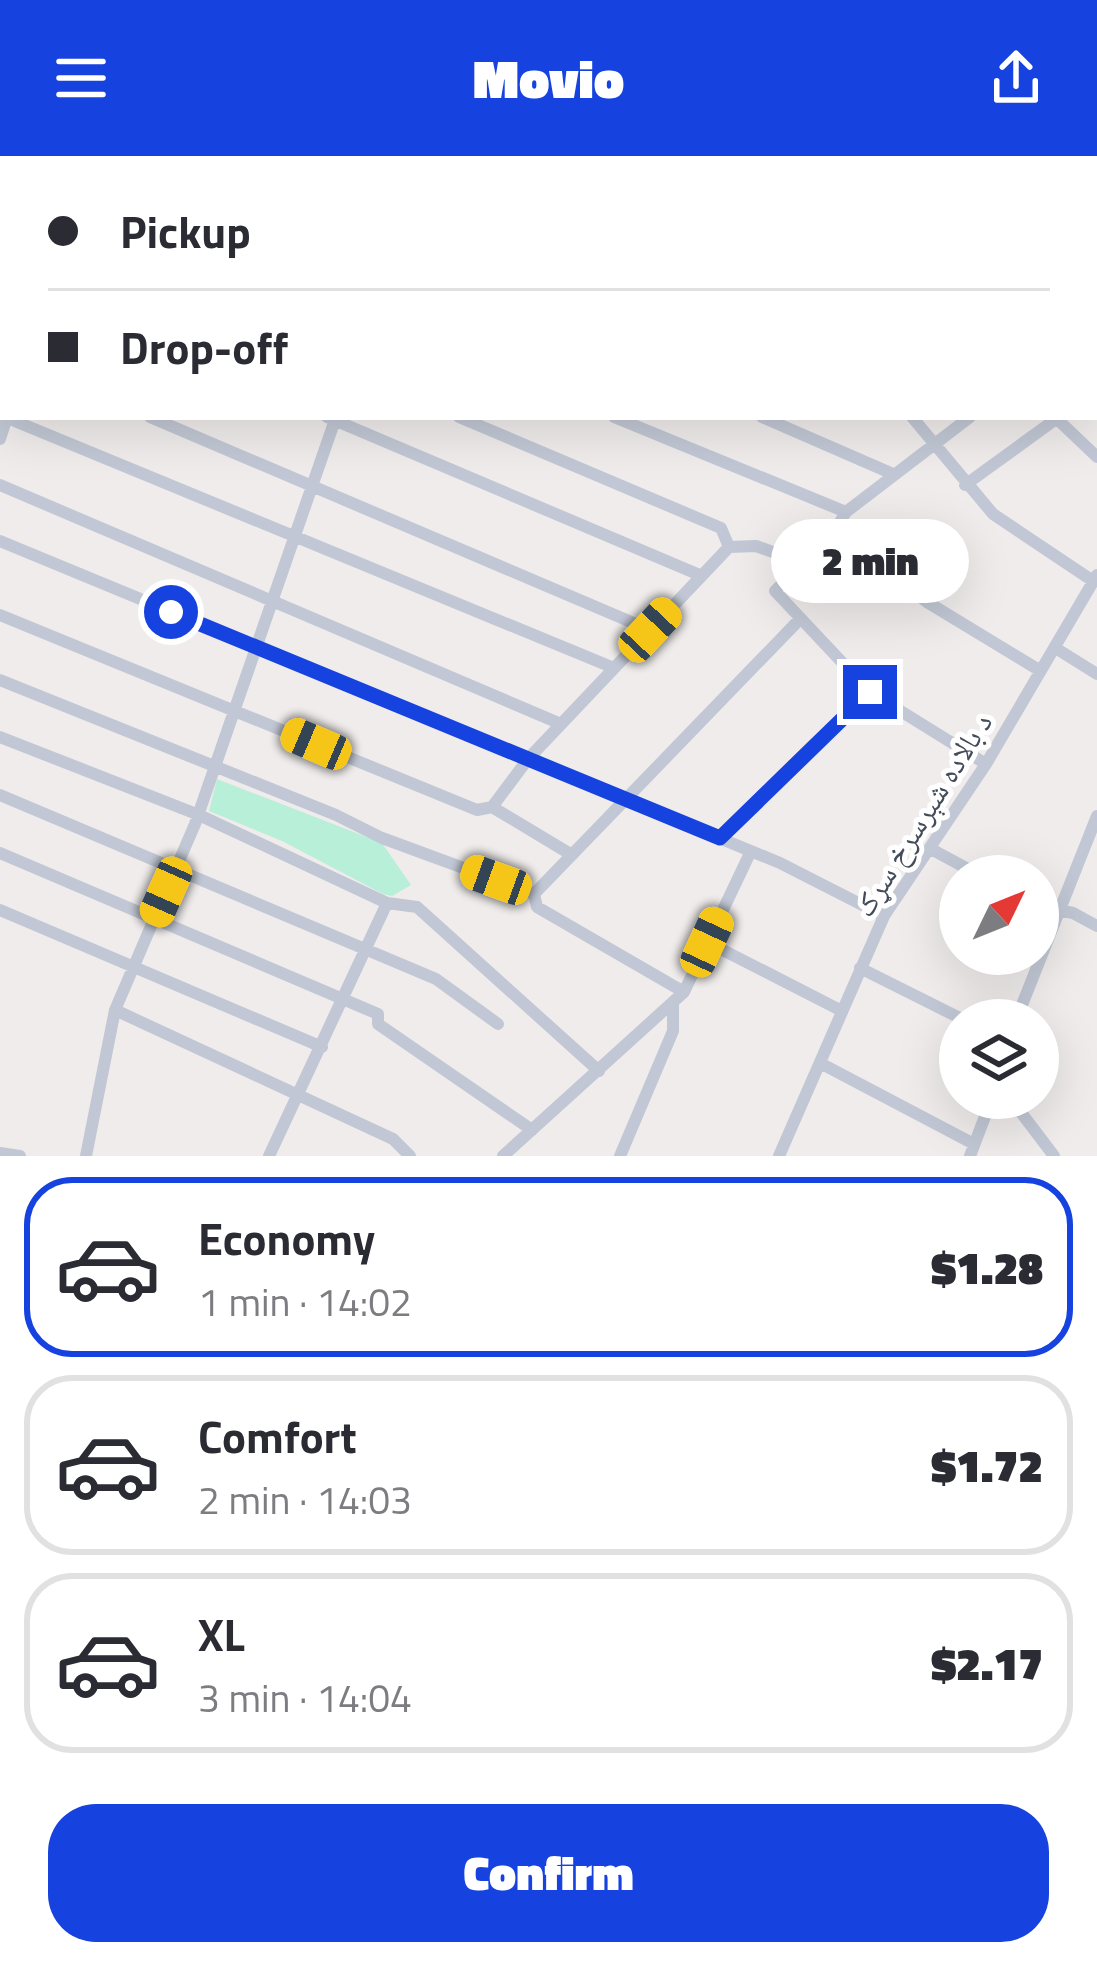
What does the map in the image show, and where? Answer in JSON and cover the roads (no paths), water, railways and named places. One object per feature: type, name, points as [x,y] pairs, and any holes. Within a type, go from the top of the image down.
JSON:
[{"type":"street","points":[[11,420],[614,668]]},
{"type":"street","points":[[157,420],[650,630]]},
{"type":"street","points":[[86,1156],[115,1010],[199,815],[332,420]]},
{"type":"street","points":[[338,420],[701,576]]},
{"type":"street","points":[[466,420],[721,528],[729,547]]},
{"type":"street","points":[[621,420],[846,512]]},
{"type":"street","points":[[769,420],[892,474]]},
{"type":"street","points":[[915,420],[993,514],[1095,578]]},
{"type":"street","points":[[966,420],[846,512],[834,532],[775,591],[870,692],[986,764]]},
{"type":"street","points":[[965,485],[1052,420]]},
{"type":"street","points":[[1057,420],[1097,457]]},
{"type":"street","points":[[0,484],[561,724]]},
{"type":"street","points":[[834,532],[927,602],[1039,670]]},
{"type":"street","points":[[0,541],[751,851],[884,916]]},
{"type":"street","points":[[0,615],[477,810],[492,806],[528,759],[729,547],[756,545],[803,562]]},
{"type":"street","name":"د بالاده شېرسرخ سړک","points":[[784,1154],[884,916],[986,764],[1095,578]]},
{"type":"street","points":[[534,894],[800,620]]},
{"type":"street","points":[[1057,649],[1097,674]]},
{"type":"street","points":[[0,680],[534,894]]},
{"type":"street","points":[[720,838],[870,692]]},
{"type":"street","points":[[0,736],[199,815],[387,903],[416,907],[599,1071]]},
{"type":"street","points":[[0,795],[436,979],[498,1024]]},
{"type":"street","points":[[492,806],[572,855]]},
{"type":"street","points":[[1059,911],[1097,816]]},
{"type":"street","points":[[932,849],[943,855]]},
{"type":"street","points":[[503,1156],[684,992],[751,851]]},
{"type":"street","points":[[0,853],[378,1014],[378,1024],[532,1130]]},
{"type":"street","points":[[534,894],[537,907],[684,992]]},
{"type":"street","points":[[269,1156],[387,903]]},
{"type":"street","points":[[0,910],[322,1047]]},
{"type":"street","points":[[1059,913],[1073,914],[1097,926]]},
{"type":"street","points":[[707,942],[842,1011]]},
{"type":"street","points":[[860,968],[939,1008]]},
{"type":"street","points":[[620,1156],[673,1031],[673,1003]]},
{"type":"street","points":[[115,1010],[393,1139],[410,1156]]},
{"type":"street","points":[[820,1063],[972,1150],[984,1119]]},
{"type":"street","points":[[1026,1119],[1054,1156]]},
{"type":"street","points":[[0,1153],[20,1156]]}]
